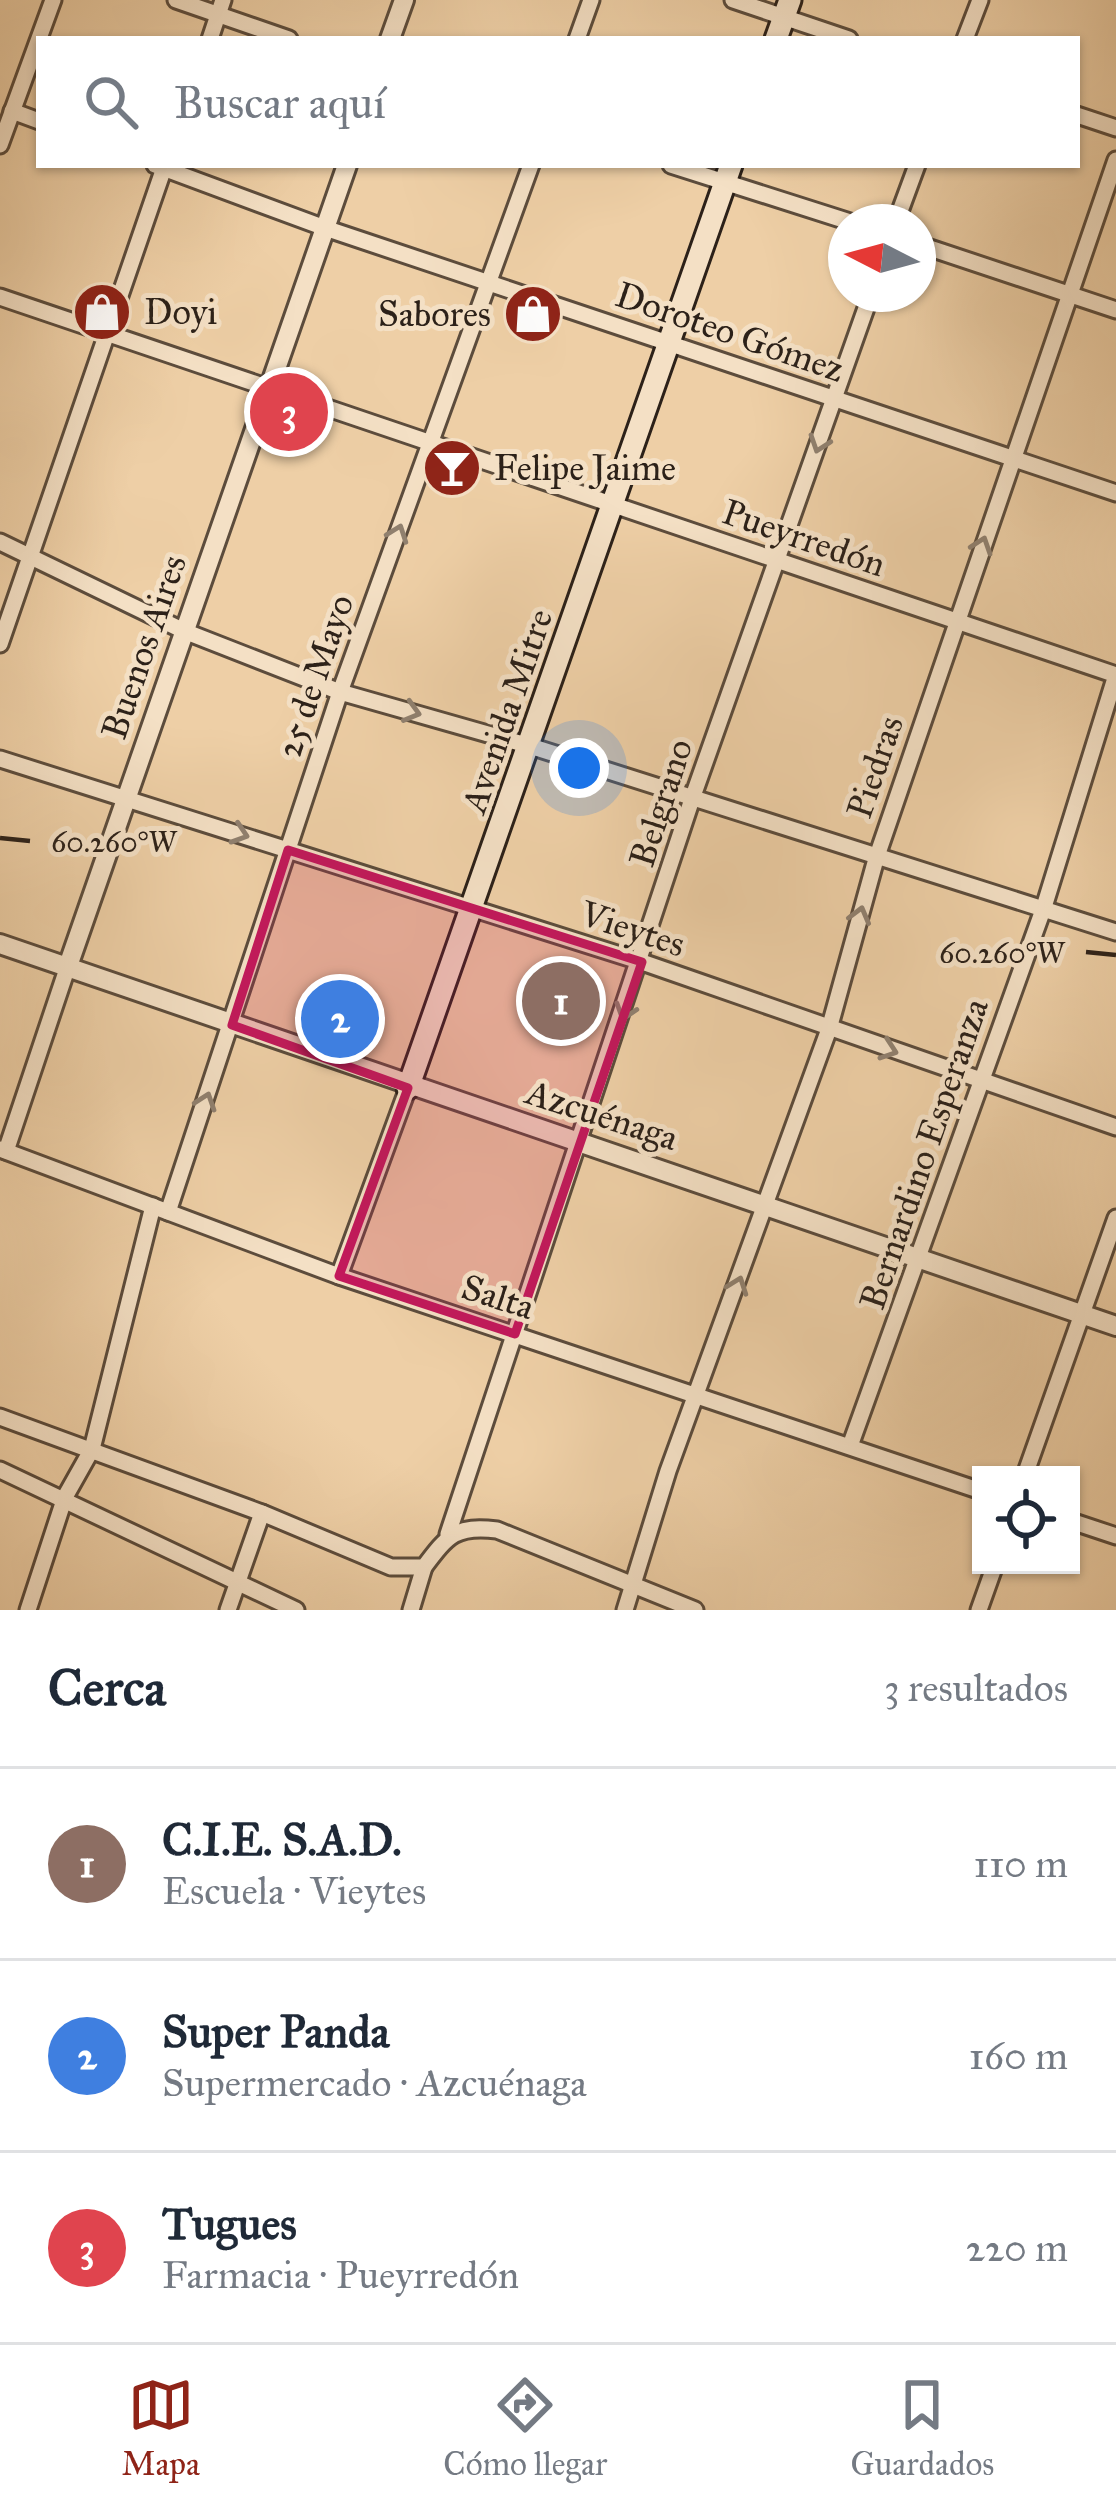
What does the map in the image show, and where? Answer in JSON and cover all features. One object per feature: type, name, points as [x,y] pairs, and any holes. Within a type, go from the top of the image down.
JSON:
[{"type":"main road","name":"Avenida Mitre","points":[[408,1088],[474,912],[727,174]]},
{"type":"street","points":[[40,36],[53,0]]},
{"type":"street","points":[[176,0],[221,7],[283,36]]},
{"type":"street","points":[[391,36],[404,0]]},
{"type":"street","points":[[578,36],[591,0]]},
{"type":"street","points":[[733,0],[839,36]]},
{"type":"street","points":[[965,36],[980,0]]},
{"type":"street","points":[[210,36],[221,7]]},
{"type":"street","points":[[1,141],[36,46]]},
{"type":"street","points":[[12,111],[36,120]]},
{"type":"street","points":[[1080,116],[1116,128]]},
{"type":"street","name":"Piedras","points":[[625,1610],[668,1471],[829,1029],[876,859],[1116,160]]},
{"type":"street","points":[[0,644],[161,168]]},
{"type":"street","name":"Doroteo Gómez","points":[[167,168],[325,229],[1116,493]]},
{"type":"street","name":"Buenos Aires","points":[[3,1150],[346,168]]},
{"type":"street","name":"25 de Mayo","points":[[28,1610],[65,1497],[92,1449],[160,1209],[232,1025],[340,692],[530,168]]},
{"type":"street","points":[[690,168],[727,174],[828,213]]},
{"type":"street","points":[[903,204],[916,168]]},
{"type":"street","points":[[936,250],[1116,310]]},
{"type":"street","name":"Pueyrredón","points":[[0,297],[1116,675]]},
{"type":"street","name":"Belgrano","points":[[411,1610],[424,1567],[448,1534],[642,962],[692,799],[865,312]]},
{"type":"street","points":[[0,542],[184,631],[340,692],[530,746],[1116,932]]},
{"type":"street","name":"Bernardino Esperanza","points":[[850,1446],[1043,907],[1116,675]]},
{"type":"street","name":"Vieytes","points":[[0,759],[642,962],[1116,1127]]},
{"type":"street","name":"Azcuénaga","points":[[0,944],[408,1088],[582,1141],[1116,1326]]},
{"type":"street","name":"Avenida Mitre","points":[[339,1276],[408,1088]]},
{"type":"street","name":"Salta","points":[[3,1150],[339,1276],[972,1488]]},
{"type":"street","points":[[1028,1466],[1116,1218]]},
{"type":"street","points":[[0,1417],[262,1513],[391,1568],[424,1567]]},
{"type":"street","points":[[0,1470],[296,1610]]},
{"type":"street","points":[[228,1610],[262,1513]]},
{"type":"street","points":[[1080,1524],[1116,1535]]},
{"type":"street","points":[[448,1534],[462,1526],[496,1530],[694,1610]]},
{"type":"street","points":[[980,1610],[992,1574]]},
{"type":"highlighted area","points":[[288,850],[642,962],[515,1334],[339,1276],[408,1088],[232,1025]]},
{"type":"place","name":"Doyi","points":[[102,312]]},
{"type":"place","name":"Sabores","points":[[533,314]]},
{"type":"place","name":"Tugues","points":[[289,412]]},
{"type":"place","name":"Felipe Jaime","points":[[452,468]]},
{"type":"place","name":"C.I.E. S.A.D.","points":[[561,1001]]},
{"type":"place","name":"Super Panda","points":[[340,1019]]}]
